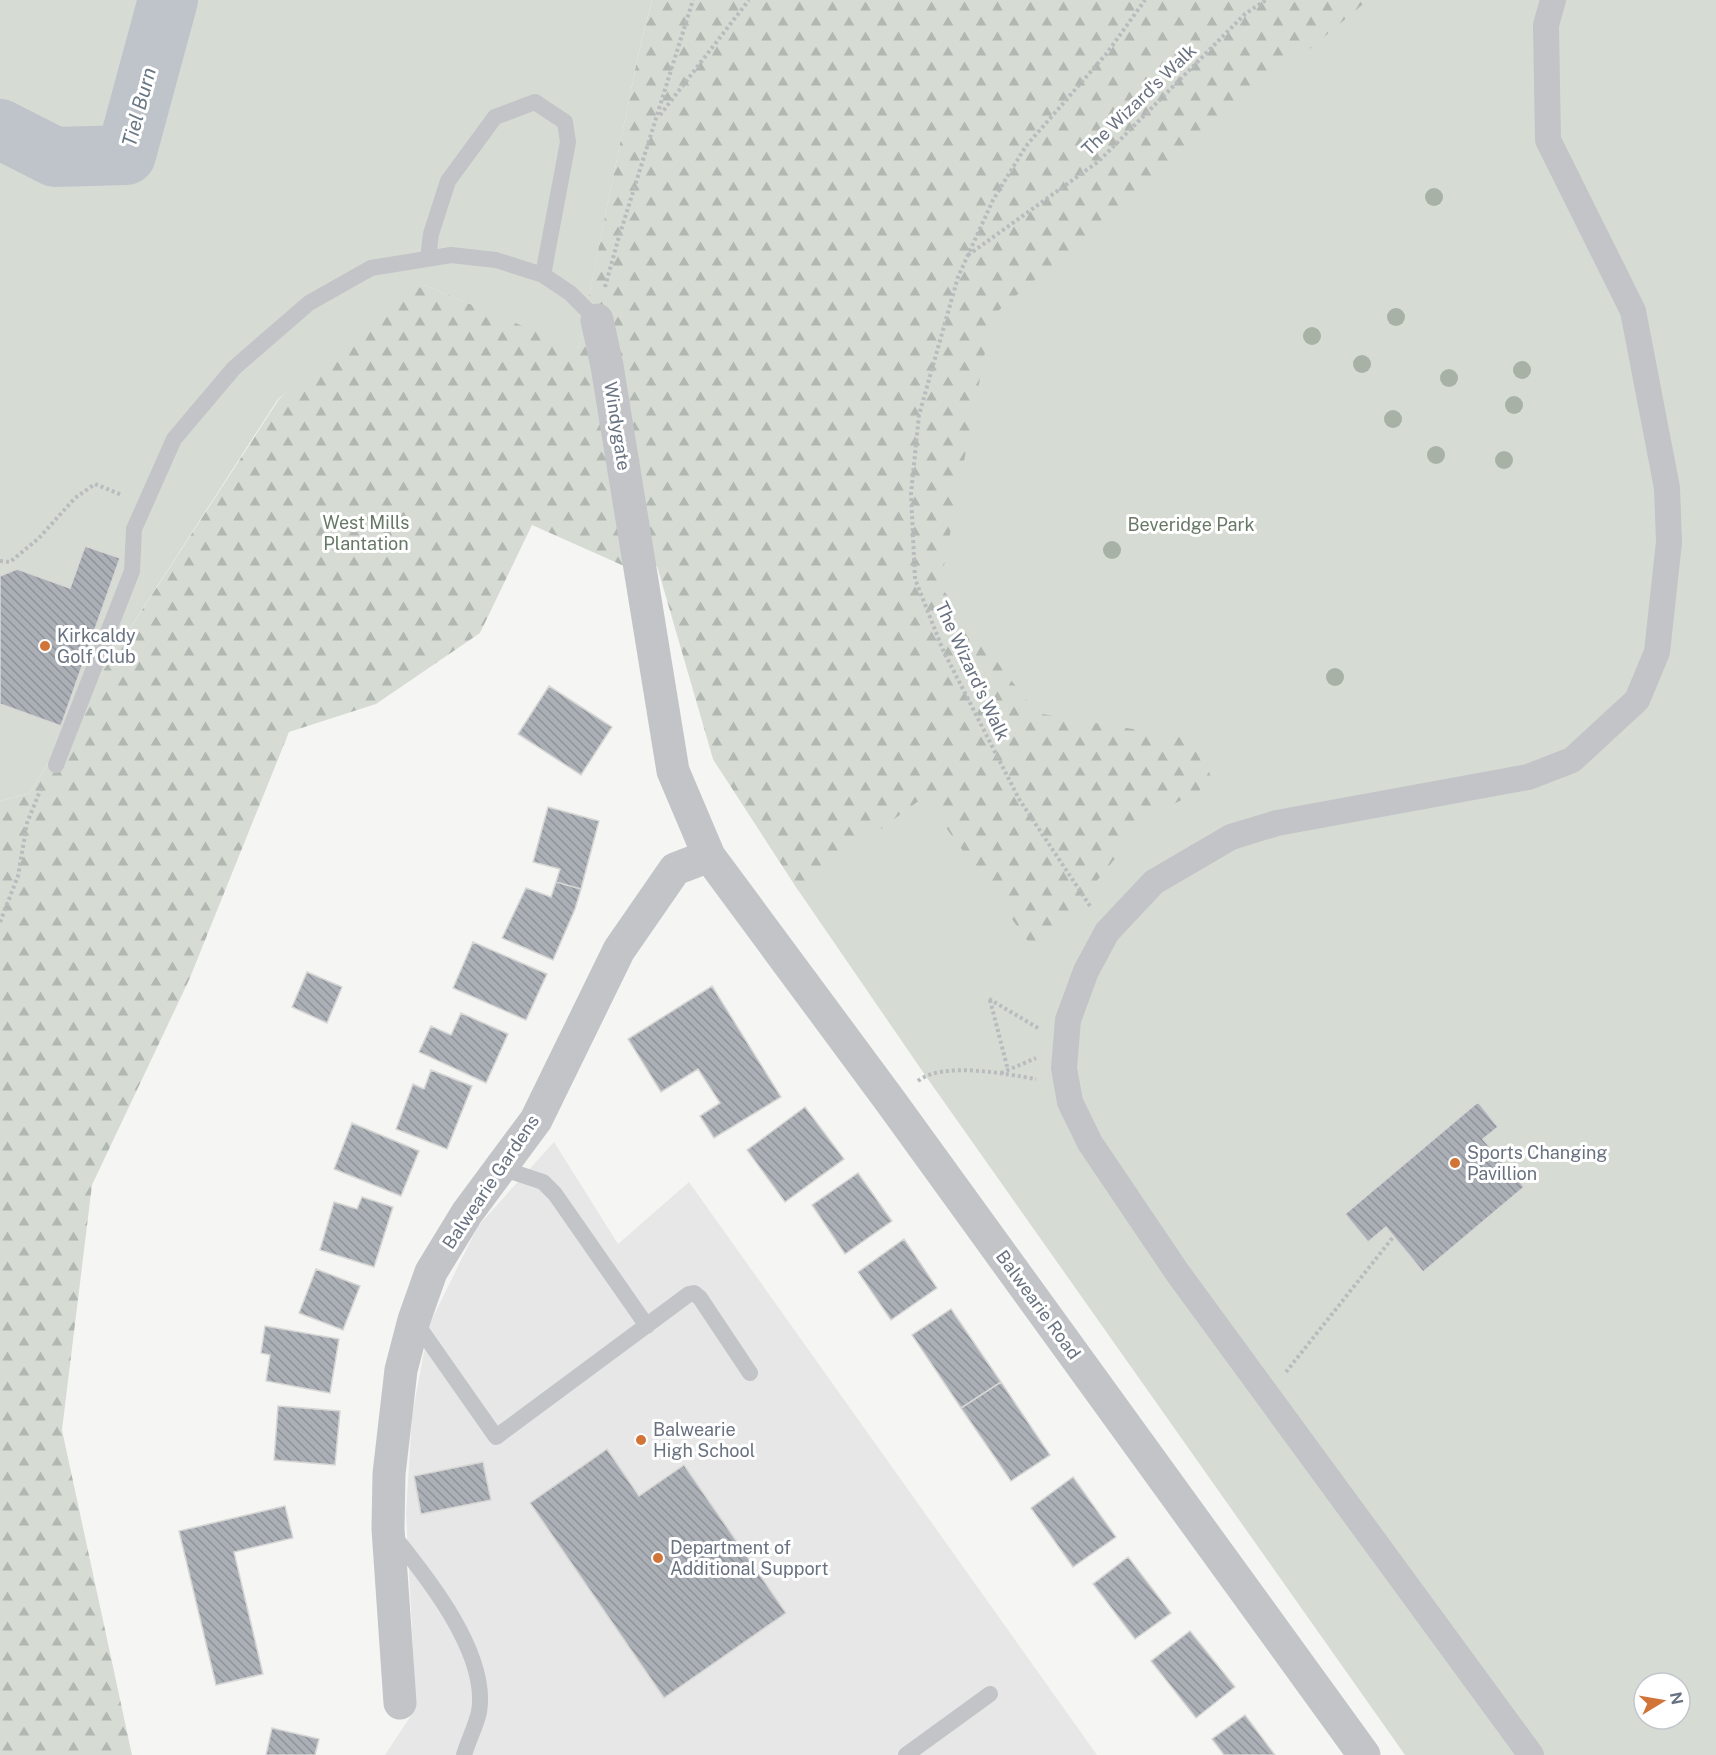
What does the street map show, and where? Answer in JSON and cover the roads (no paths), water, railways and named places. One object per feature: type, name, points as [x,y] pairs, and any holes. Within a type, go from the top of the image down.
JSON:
[{"type":"street","points":[[1531,1755],[1177,1272],[1090,1143],[1070,1102],[1064,1068],[1068,1020],[1086,971],[1107,932],[1154,882],[1231,837],[1277,823],[1528,777],[1572,760],[1637,700],[1657,652],[1670,542],[1667,488],[1633,311],[1548,140],[1545,25],[1553,0]]},
{"type":"street","name":"Windygate","points":[[597,320],[607,366],[674,771],[709,856]]},
{"type":"street","name":"Balwearie Road","points":[[709,856],[891,1102],[1364,1755]]},
{"type":"street","name":"Balwearie Gardens","points":[[400,1703],[388,1529],[389,1474],[401,1370],[414,1320],[431,1272],[467,1213],[536,1120],[619,950],[675,869],[709,856]]},
{"type":"lane","points":[[429,258],[431,234],[448,181],[495,117],[535,102],[565,122],[568,142],[543,275]]},
{"type":"lane","points":[[56,765],[132,571],[134,529],[174,439],[234,368],[309,303],[371,268],[451,255],[496,260],[543,275],[570,293],[597,320]]},
{"type":"lane","points":[[501,1168],[543,1182],[555,1194],[647,1326]]},
{"type":"lane","points":[[414,1320],[496,1437],[689,1294],[694,1293],[700,1298],[750,1373]]},
{"type":"lane","points":[[388,1529],[423,1572],[459,1631],[478,1677],[479,1711],[464,1755]]},
{"type":"lane","points":[[906,1755],[990,1694]]},
{"type":"waterway","name":"Tiel Burn","points":[[0,129],[55,157],[126,155],[168,0]]},
{"type":"place","name":"Kirkcaldy Golf Club","points":[[45,646]]},
{"type":"place","name":"Sports Changing Pavillion","points":[[1455,1163]]},
{"type":"place","name":"Balwearie High School","points":[[641,1440]]},
{"type":"place","name":"Department of Additional Support","points":[[658,1558]]},
{"type":"park label","name":"Beveridge Park","points":[[1191,525]]},
{"type":"park label","name":"West Mills Plantation","points":[[366,533]]}]
